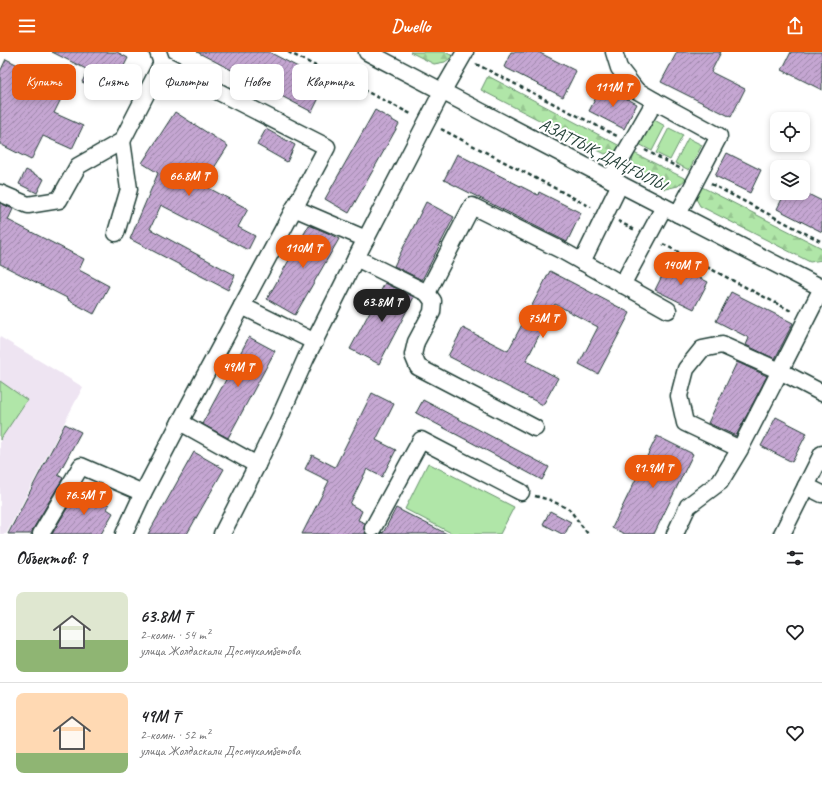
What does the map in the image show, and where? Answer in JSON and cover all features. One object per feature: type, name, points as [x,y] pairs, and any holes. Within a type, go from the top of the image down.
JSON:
[{"type":"street","name":"АЗАТТЫҚ ДАҢҒЫЛЫ","points":[[367,52],[615,182],[822,288]]},
{"type":"street","points":[[222,534],[257,465],[306,358],[356,258],[442,92],[465,52]]},
{"type":"street","points":[[614,52],[619,68],[636,90],[719,136],[671,210],[648,237],[622,285]]},
{"type":"street","points":[[116,234],[129,189],[122,141],[160,57],[327,147],[180,422],[143,493],[124,534]]},
{"type":"street","points":[[582,262],[605,215],[615,182],[655,100]]},
{"type":"street","points":[[0,193],[28,205],[59,200],[78,166],[122,141]]},
{"type":"street","points":[[427,293],[472,206],[561,250],[668,310]]},
{"type":"street","points":[[294,208],[366,239]]},
{"type":"street","points":[[356,258],[427,293],[433,301],[432,312],[416,342],[413,355],[418,367],[535,428]]},
{"type":"street","points":[[675,534],[688,506],[720,482],[740,449],[822,288]]},
{"type":"street","points":[[242,306],[315,342]]},
{"type":"street","points":[[740,449],[685,423],[679,396],[686,369],[702,349],[722,345],[780,371],[822,393]]},
{"type":"street","points":[[180,422],[257,465]]},
{"type":"street","points":[[373,528],[420,440],[521,492]]},
{"type":"street","points":[[782,534],[822,454]]},
{"type":"street","points":[[41,534],[81,466],[143,493]]},
{"type":"street","points":[[806,486],[822,494]]},
{"type":"path","points":[[288,52],[427,122],[806,319]]},
{"type":"path","points":[[550,500],[569,509],[588,534]]},
{"type":"shaded area","points":[[0,337],[83,387],[6,534],[0,534]]},
{"type":"green space","points":[[410,52],[445,52],[453,56],[445,62],[434,64]]},
{"type":"green space","points":[[488,76],[620,146],[614,152],[605,154],[481,90]]},
{"type":"green space","points":[[651,118],[665,126],[652,151],[637,143]]},
{"type":"green space","points":[[669,128],[683,135],[670,160],[656,153]]},
{"type":"green space","points":[[688,138],[702,145],[689,170],[675,163]]},
{"type":"green space","points":[[634,153],[686,179],[678,186],[665,189],[634,172],[632,162]]},
{"type":"green space","points":[[696,184],[822,248],[822,260],[810,262],[700,206],[694,195]]},
{"type":"green space","points":[[0,381],[27,400],[0,440]]},
{"type":"green space","points":[[428,463],[514,507],[500,534],[453,534],[405,509]]},
{"type":"building","points":[[52,52],[117,52],[128,58],[125,64],[84,64],[84,68]]},
{"type":"building","points":[[197,52],[269,52],[292,64],[292,100],[318,100],[312,112],[284,97],[284,64],[230,64],[230,69]]},
{"type":"building","points":[[511,52],[538,52],[576,71],[563,97],[504,67]]},
{"type":"building","points":[[677,52],[721,52],[711,72],[745,89],[731,117],[661,82]]},
{"type":"building","points":[[791,52],[822,52],[822,90],[782,70]]},
{"type":"building","points":[[6,59],[16,64],[12,64],[12,100],[60,100],[54,113],[83,126],[72,149],[43,136],[31,160],[0,144],[0,72]]},
{"type":"building","points":[[602,86],[637,104],[624,129],[589,111]]},
{"type":"building","points":[[375,110],[399,124],[349,213],[325,199]]},
{"type":"building","points":[[175,112],[228,146],[203,185],[248,209],[238,227],[255,236],[248,250],[161,205],[150,229],[235,275],[228,290],[130,239],[158,173],[142,163]]},
{"type":"building","points":[[266,129],[295,145],[287,162],[257,145]]},
{"type":"building","points":[[727,153],[761,170],[750,193],[715,176]]},
{"type":"building","points":[[457,154],[538,195],[539,192],[581,213],[567,242],[444,180]]},
{"type":"building","points":[[26,170],[44,179],[37,193],[19,184]]},
{"type":"building","points":[[810,195],[822,201],[822,232],[777,209],[782,200],[810,200]]},
{"type":"building","points":[[426,202],[454,217],[422,280],[394,266]]},
{"type":"building","points":[[0,203],[13,209],[8,220],[84,259],[79,270],[109,286],[94,314],[68,300],[69,299],[0,264]]},
{"type":"building","points":[[309,225],[339,239],[295,315],[267,299]]},
{"type":"building","points":[[669,262],[708,282],[694,309],[655,290]]},
{"type":"building","points":[[550,271],[630,313],[598,374],[579,364],[598,327],[555,304],[526,361],[558,378],[543,405],[448,356],[463,328],[508,351]]},
{"type":"building","points":[[385,283],[414,297],[379,364],[350,349]]},
{"type":"building","points":[[731,292],[793,323],[775,359],[746,345],[749,338],[716,321]]},
{"type":"building","points":[[249,337],[275,351],[228,438],[202,424]]},
{"type":"building","points":[[737,362],[767,376],[736,436],[708,423]]},
{"type":"building","points":[[372,393],[394,404],[376,440],[396,450],[382,477],[367,469],[350,504],[362,511],[358,520],[365,523],[364,529],[366,534],[302,534],[329,481],[305,469],[312,455],[335,467]]},
{"type":"building","points":[[423,400],[549,467],[542,480],[416,413]]},
{"type":"building","points":[[776,417],[807,433],[792,462],[761,446]]},
{"type":"building","points":[[65,424],[81,432],[58,475],[63,478],[33,529],[32,534],[8,534]]},
{"type":"building","points":[[657,436],[693,454],[654,534],[625,534],[612,528]]},
{"type":"building","points":[[194,452],[224,469],[187,534],[148,534]]},
{"type":"building","points":[[79,488],[109,505],[107,509],[113,513],[101,534],[52,534]]},
{"type":"building","points":[[396,508],[447,534],[380,534],[382,532],[383,533]]},
{"type":"building","points":[[550,511],[571,522],[565,534],[562,534],[543,524]]}]
